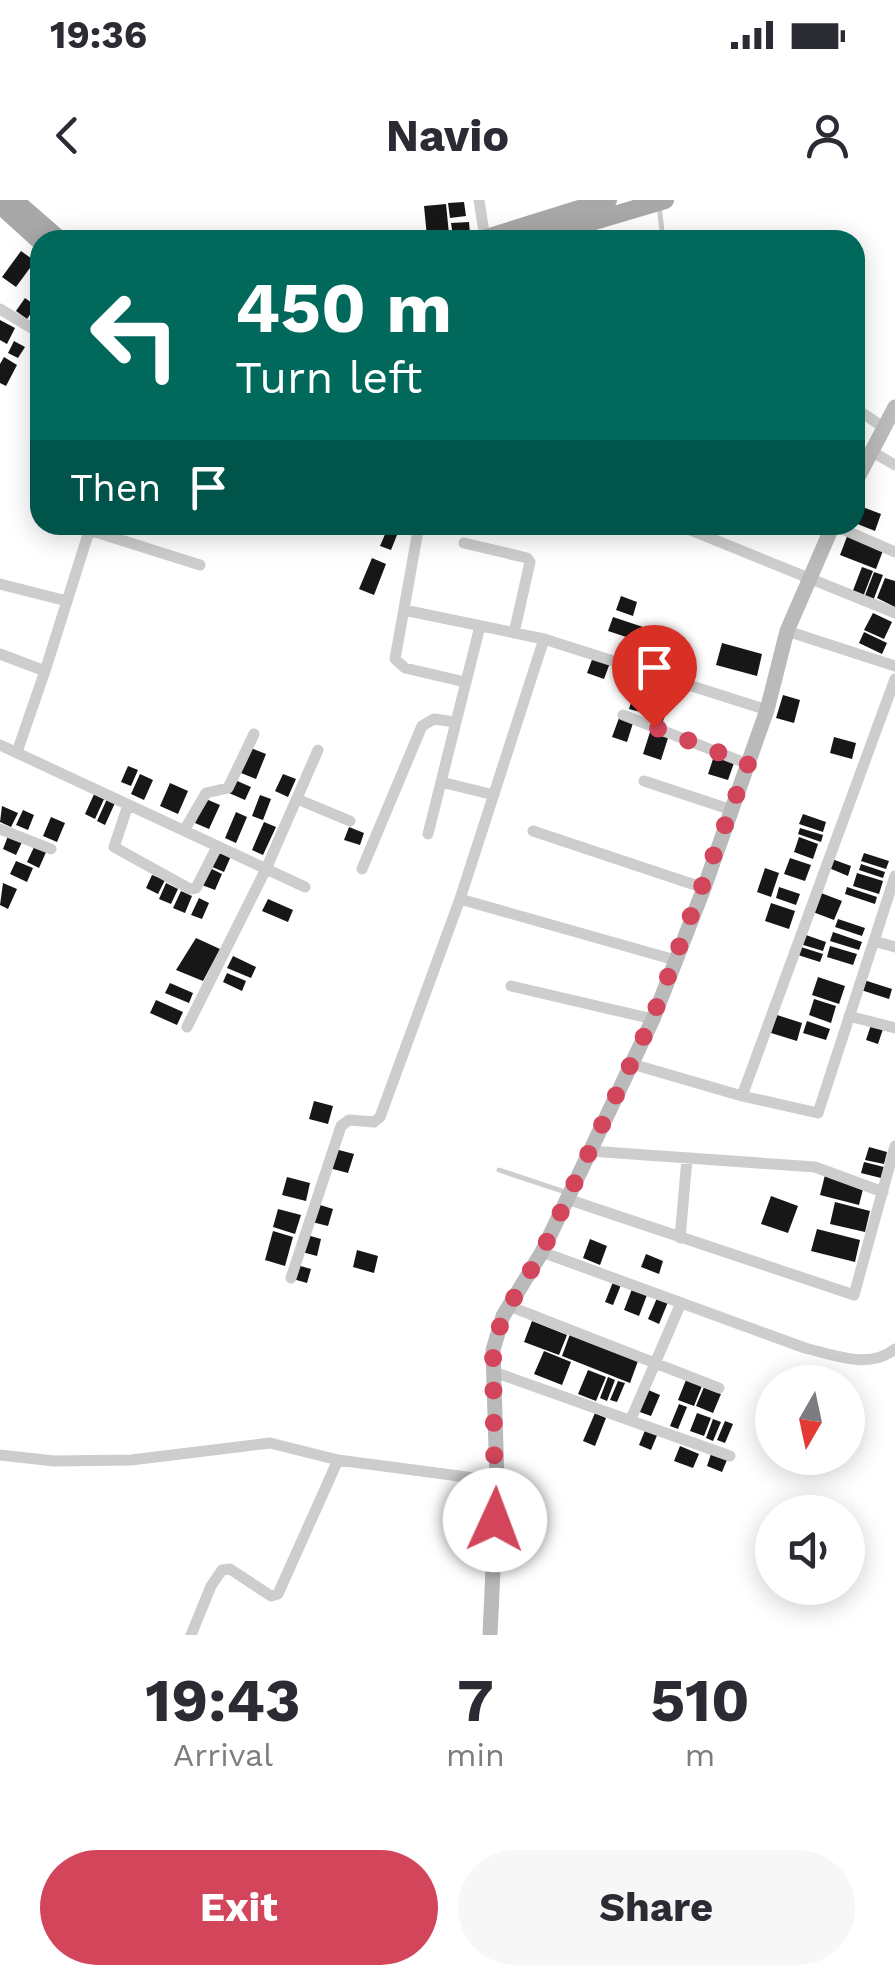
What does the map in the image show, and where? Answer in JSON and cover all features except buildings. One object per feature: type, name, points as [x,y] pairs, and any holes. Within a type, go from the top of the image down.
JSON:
[{"type":"main road","points":[[14,200],[48,230]]},
{"type":"main road","points":[[511,230],[608,200]]},
{"type":"main road","points":[[0,206],[30,232]]},
{"type":"main road","points":[[572,230],[661,209]]},
{"type":"main road","points":[[865,461],[891,418]]},
{"type":"main road","points":[[490,1635],[497,1481],[496,1333],[542,1252],[652,1019],[704,888],[767,710],[787,631],[828,535]]},
{"type":"street","points":[[479,200],[481,230]]},
{"type":"street","points":[[0,309],[30,327]]},
{"type":"street","points":[[865,411],[891,418]]},
{"type":"street","points":[[871,451],[895,465]]},
{"type":"street","points":[[17,752],[87,535]]},
{"type":"street","points":[[114,535],[200,564]]},
{"type":"street","points":[[417,535],[395,659],[398,665],[465,682]]},
{"type":"street","points":[[702,535],[895,613]]},
{"type":"street","points":[[856,535],[895,552]]},
{"type":"street","points":[[464,543],[527,558],[530,562],[514,632]]},
{"type":"street","points":[[0,584],[66,602]]},
{"type":"street","points":[[404,610],[544,639],[767,710]]},
{"type":"street","points":[[428,834],[480,626]]},
{"type":"street","points":[[787,631],[895,666]]},
{"type":"street","points":[[291,1278],[340,1126],[349,1120],[374,1122],[380,1117],[460,899],[544,639]]},
{"type":"street","points":[[0,654],[45,671]]},
{"type":"street","points":[[742,1096],[895,680]]},
{"type":"street","points":[[623,715],[748,764]]},
{"type":"street","points":[[362,869],[422,726],[434,719],[455,722]]},
{"type":"street","points":[[185,829],[206,793],[228,788],[254,734]]},
{"type":"street","points":[[0,744],[305,886]]},
{"type":"street","points":[[187,1028],[266,869],[318,750]]},
{"type":"street","points":[[644,781],[732,810]]},
{"type":"street","points":[[440,782],[494,795]]},
{"type":"street","points":[[298,800],[350,821]]},
{"type":"street","points":[[128,805],[114,847],[190,888],[196,888],[217,847]]},
{"type":"street","points":[[0,829],[51,849]]},
{"type":"street","points":[[532,831],[704,888]]},
{"type":"street","points":[[632,1064],[818,1113],[895,876]]},
{"type":"street","points":[[460,899],[676,960]]},
{"type":"street","points":[[874,941],[895,947]]},
{"type":"street","points":[[511,986],[652,1019]]},
{"type":"street","points":[[849,1016],[895,1028]]},
{"type":"street","points":[[568,1196],[680,1238],[854,1295],[895,1146]]},
{"type":"street","points":[[590,1151],[826,1169],[883,1192]]},
{"type":"street","points":[[680,1238],[687,1159]]},
{"type":"street","points":[[542,1252],[806,1348],[874,1361],[895,1349]]},
{"type":"street","points":[[631,1419],[682,1304]]},
{"type":"street","points":[[509,1306],[719,1388]]},
{"type":"street","points":[[494,1372],[730,1456]]},
{"type":"street","points":[[0,1455],[54,1461],[131,1460],[270,1444],[338,1460],[497,1481]]},
{"type":"street","points":[[190,1635],[222,1570],[230,1569],[271,1596],[278,1594],[338,1460]]},
{"type":"lane","points":[[500,1170],[568,1196]]},
{"type":"route","points":[[495,1520],[496,1333],[542,1252],[652,1019],[748,764],[654,727]]}]
